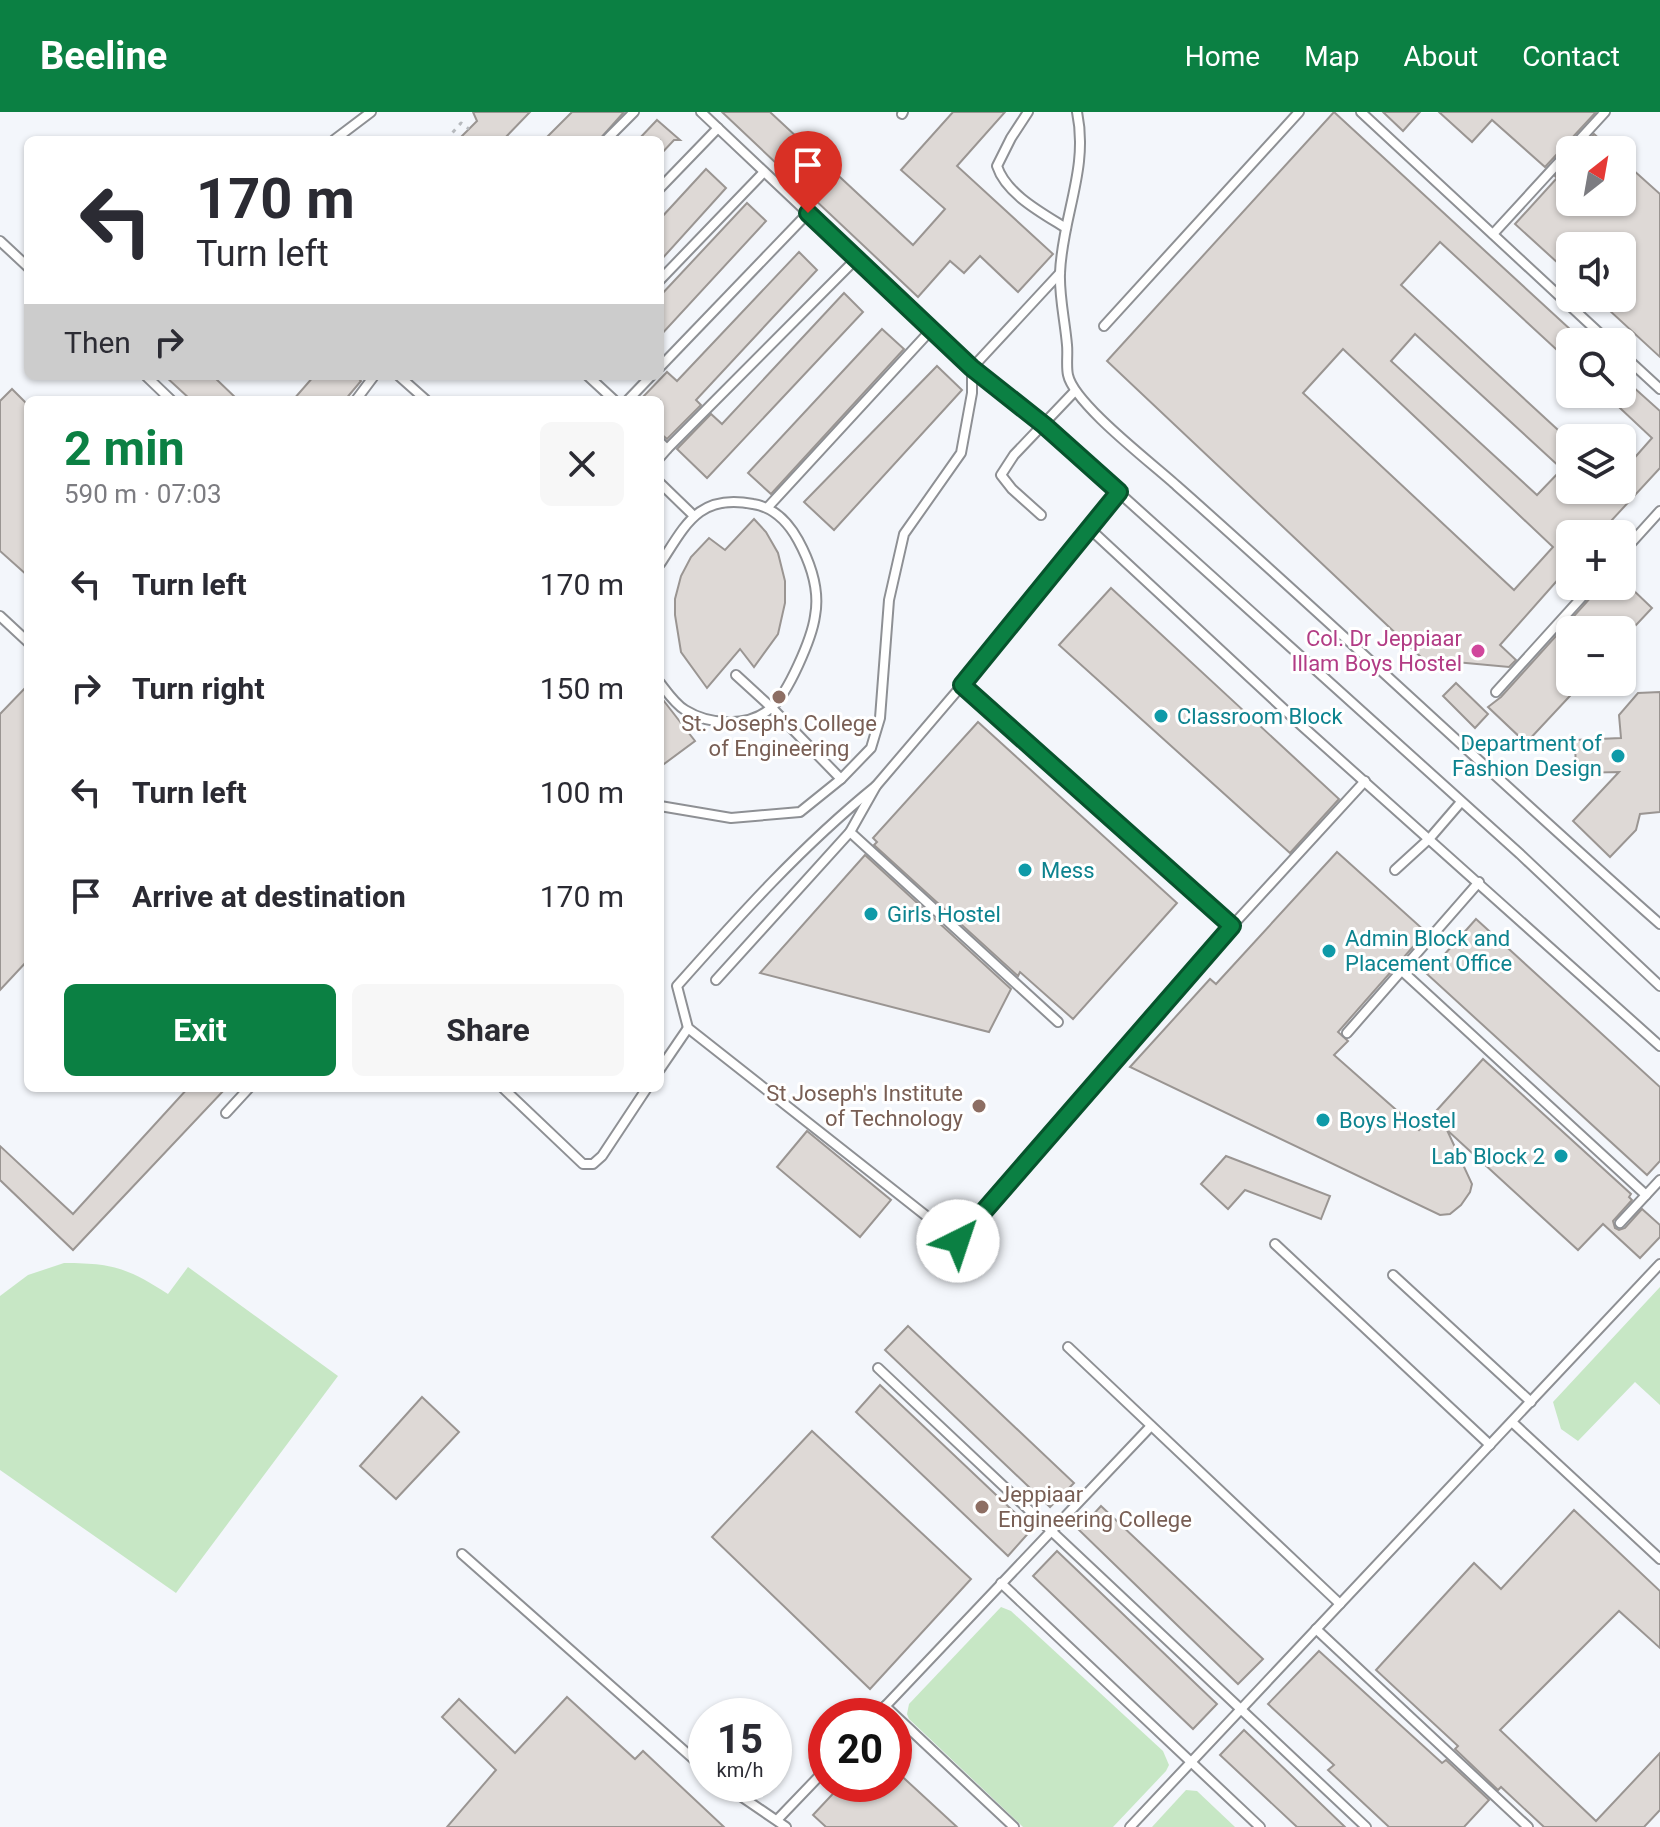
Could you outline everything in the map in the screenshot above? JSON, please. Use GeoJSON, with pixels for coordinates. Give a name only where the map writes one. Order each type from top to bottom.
{"type":"FeatureCollection","features":[{"type":"Feature","properties":{"kind":"lane"},"geometry":{"type":"LineString","coordinates":[[339,136],[371,112]]}},
{"type":"Feature","properties":{"kind":"lane"},"geometry":{"type":"LineString","coordinates":[[610,136],[634,112]]}},
{"type":"Feature","properties":{"kind":"lane"},"geometry":{"type":"LineString","coordinates":[[701,112],[972,368],[1044,425],[1119,492],[1660,986]]}},
{"type":"Feature","properties":{"kind":"lane"},"geometry":{"type":"LineString","coordinates":[[1028,112],[997,166],[1002,180],[1066,228]]}},
{"type":"Feature","properties":{"kind":"lane"},"geometry":{"type":"LineString","coordinates":[[1077,112],[1081,130],[1077,184],[1066,228],[1060,273],[1068,375],[1075,391],[1506,788],[1660,924]]}},
{"type":"Feature","properties":{"kind":"lane"},"geometry":{"type":"LineString","coordinates":[[1104,326],[1299,112]]}},
{"type":"Feature","properties":{"kind":"lane"},"geometry":{"type":"LineString","coordinates":[[1361,112],[1594,328]]}},
{"type":"Feature","properties":{"kind":"lane"},"geometry":{"type":"LineString","coordinates":[[1493,234],[1605,112]]}},
{"type":"Feature","properties":{"kind":"lane"},"geometry":{"type":"LineString","coordinates":[[664,184],[718,128]]}},
{"type":"Feature","properties":{"kind":"lane"},"geometry":{"type":"LineString","coordinates":[[664,276],[764,172]]}},
{"type":"Feature","properties":{"kind":"lane"},"geometry":{"type":"LineString","coordinates":[[664,363],[808,213]]}},
{"type":"Feature","properties":{"kind":"lane"},"geometry":{"type":"LineString","coordinates":[[0,241],[24,263]]}},
{"type":"Feature","properties":{"kind":"lane"},"geometry":{"type":"LineString","coordinates":[[664,446],[856,259]]}},
{"type":"Feature","properties":{"kind":"lane"},"geometry":{"type":"LineString","coordinates":[[664,807],[731,818],[800,812],[841,779],[871,748],[880,718],[889,600],[904,534],[961,453],[972,393],[972,368],[1060,273]]}},
{"type":"Feature","properties":{"kind":"lane"},"geometry":{"type":"LineString","coordinates":[[768,507],[931,330]]}},
{"type":"Feature","properties":{"kind":"lane"},"geometry":{"type":"LineString","coordinates":[[1636,367],[1660,389]]}},
{"type":"Feature","properties":{"kind":"lane"},"geometry":{"type":"LineString","coordinates":[[150,380],[167,396]]}},
{"type":"Feature","properties":{"kind":"lane"},"geometry":{"type":"LineString","coordinates":[[403,380],[419,396]]}},
{"type":"Feature","properties":{"kind":"lane"},"geometry":{"type":"LineString","coordinates":[[592,380],[610,396]]}},
{"type":"Feature","properties":{"kind":"lane"},"geometry":{"type":"LineString","coordinates":[[632,396],[647,380]]}},
{"type":"Feature","properties":{"kind":"lane"},"geometry":{"type":"LineString","coordinates":[[1041,515],[1001,475],[1014,455],[1075,391]]}},
{"type":"Feature","properties":{"kind":"lane"},"geometry":{"type":"LineString","coordinates":[[664,487],[693,515]]}},
{"type":"Feature","properties":{"kind":"lane"},"geometry":{"type":"LineString","coordinates":[[1119,492],[876,786],[832,822],[765,888],[677,986],[688,1028],[958,1241],[1232,926],[1365,781]]}},
{"type":"Feature","properties":{"kind":"lane"},"geometry":{"type":"LineString","coordinates":[[664,558],[693,515],[725,502],[744,502],[768,507],[792,529],[807,558],[815,589],[815,616],[798,666],[772,708],[729,723],[701,718],[682,708],[664,688]]}},
{"type":"Feature","properties":{"kind":"lane"},"geometry":{"type":"LineString","coordinates":[[1636,538],[1660,511]]}},
{"type":"Feature","properties":{"kind":"lane"},"geometry":{"type":"LineString","coordinates":[[1090,529],[1660,1046]]}},
{"type":"Feature","properties":{"kind":"lane"},"geometry":{"type":"LineString","coordinates":[[1496,692],[1579,600]]}},
{"type":"Feature","properties":{"kind":"lane"},"geometry":{"type":"LineString","coordinates":[[0,616],[24,638]]}},
{"type":"Feature","properties":{"kind":"lane"},"geometry":{"type":"LineString","coordinates":[[736,675],[841,779]]}},
{"type":"Feature","properties":{"kind":"lane"},"geometry":{"type":"LineString","coordinates":[[962,685],[1232,926]]}},
{"type":"Feature","properties":{"kind":"lane"},"geometry":{"type":"LineString","coordinates":[[716,980],[850,832],[876,786]]}},
{"type":"Feature","properties":{"kind":"lane"},"geometry":{"type":"LineString","coordinates":[[1395,870],[1430,838],[1461,802]]}},
{"type":"Feature","properties":{"kind":"lane"},"geometry":{"type":"LineString","coordinates":[[850,832],[1058,1022]]}},
{"type":"Feature","properties":{"kind":"lane"},"geometry":{"type":"LineString","coordinates":[[1347,1033],[1479,882]]}},
{"type":"Feature","properties":{"kind":"lane"},"geometry":{"type":"LineString","coordinates":[[1401,970],[1646,1195]]}},
{"type":"Feature","properties":{"kind":"lane"},"geometry":{"type":"LineString","coordinates":[[664,1063],[688,1028]]}},
{"type":"Feature","properties":{"kind":"lane"},"geometry":{"type":"LineString","coordinates":[[226,1113],[245,1092]]}},
{"type":"Feature","properties":{"kind":"lane"},"geometry":{"type":"LineString","coordinates":[[507,1092],[583,1164],[593,1164],[602,1156],[644,1092]]}},
{"type":"Feature","properties":{"kind":"lane"},"geometry":{"type":"LineString","coordinates":[[1620,1223],[1660,1180]]}},
{"type":"Feature","properties":{"kind":"lane"},"geometry":{"type":"LineString","coordinates":[[1275,1244],[1490,1445]]}},
{"type":"Feature","properties":{"kind":"lane"},"geometry":{"type":"LineString","coordinates":[[1130,1827],[1660,1264]]}},
{"type":"Feature","properties":{"kind":"lane"},"geometry":{"type":"LineString","coordinates":[[1393,1275],[1531,1402]]}},
{"type":"Feature","properties":{"kind":"lane"},"geometry":{"type":"LineString","coordinates":[[1068,1347],[1340,1604]]}},
{"type":"Feature","properties":{"kind":"lane"},"geometry":{"type":"LineString","coordinates":[[878,1368],[1366,1827]]}},
{"type":"Feature","properties":{"kind":"lane"},"geometry":{"type":"LineString","coordinates":[[1512,1422],[1660,1559]]}},
{"type":"Feature","properties":{"kind":"lane"},"geometry":{"type":"LineString","coordinates":[[893,1698],[1151,1426]]}},
{"type":"Feature","properties":{"kind":"lane"},"geometry":{"type":"LineString","coordinates":[[462,1554],[688,1754]]}},
{"type":"Feature","properties":{"kind":"lane"},"geometry":{"type":"LineString","coordinates":[[1001,1583],[1260,1827]]}},
{"type":"Feature","properties":{"kind":"lane"},"geometry":{"type":"LineString","coordinates":[[1316,1629],[1528,1827]]}},
{"type":"Feature","properties":{"kind":"lane"},"geometry":{"type":"LineString","coordinates":[[912,1731],[1014,1827]]}},
{"type":"Feature","properties":{"kind":"lane"},"geometry":{"type":"LineString","coordinates":[[778,1819],[808,1788]]}},
{"type":"Feature","properties":{"kind":"lane"},"geometry":{"type":"LineString","coordinates":[[748,1802],[786,1827]]}},
{"type":"Feature","properties":{"kind":"path"},"geometry":{"type":"LineString","coordinates":[[450,136],[461,123],[469,129]]}},
{"type":"Feature","properties":{"kind":"green space"},"geometry":{"type":"Polygon","coordinates":[[[64,1263],[119,1269],[142,1278],[168,1294],[188,1267],[338,1376],[176,1593],[0,1470],[0,1296],[28,1275],[64,1263]]]}},
{"type":"Feature","properties":{"kind":"green space"},"geometry":{"type":"Polygon","coordinates":[[[1660,1287],[1660,1405],[1635,1382],[1578,1441],[1561,1429],[1553,1402],[1660,1287]]]}},
{"type":"Feature","properties":{"kind":"green space"},"geometry":{"type":"Polygon","coordinates":[[[1001,1607],[1011,1611],[1163,1751],[1169,1765],[1113,1827],[1023,1827],[912,1722],[912,1701],[1001,1607]]]}},
{"type":"Feature","properties":{"kind":"green space"},"geometry":{"type":"Polygon","coordinates":[[[1186,1790],[1197,1791],[1235,1827],[1152,1827],[1186,1790]]]}},
{"type":"Feature","properties":{"kind":"building"},"geometry":{"type":"Polygon","coordinates":[[[473,112],[530,112],[507,136],[462,136],[477,121],[473,112]]]}},
{"type":"Feature","properties":{"kind":"building"},"geometry":{"type":"Polygon","coordinates":[[[572,112],[624,112],[603,136],[548,136],[572,112]]]}},
{"type":"Feature","properties":{"kind":"building"},"geometry":{"type":"Polygon","coordinates":[[[722,112],[770,112],[913,245],[945,209],[901,170],[953,112],[1005,112],[957,166],[1053,254],[1018,292],[980,256],[964,273],[950,261],[918,297],[722,112]]]}},
{"type":"Feature","properties":{"kind":"building"},"geometry":{"type":"Polygon","coordinates":[[[1334,112],[1569,328],[1556,328],[1556,349],[1440,242],[1401,285],[1556,428],[1556,463],[1415,334],[1391,361],[1537,495],[1556,475],[1556,504],[1627,504],[1612,520],[1556,520],[1556,582],[1500,645],[1516,660],[1509,667],[1423,659],[1107,361],[1334,112]],[[1343,349],[1303,393],[1514,590],[1553,547],[1343,349]]]}},
{"type":"Feature","properties":{"kind":"building"},"geometry":{"type":"Polygon","coordinates":[[[1383,112],[1420,112],[1403,131],[1383,112]]]}},
{"type":"Feature","properties":{"kind":"building"},"geometry":{"type":"Polygon","coordinates":[[[1439,112],[1596,112],[1574,136],[1556,136],[1556,155],[1545,167],[1492,120],[1472,142],[1439,112]]]}},
{"type":"Feature","properties":{"kind":"building"},"geometry":{"type":"Polygon","coordinates":[[[657,120],[680,140],[674,140],[664,151],[664,136],[642,136],[657,120]]]}},
{"type":"Feature","properties":{"kind":"building"},"geometry":{"type":"Polygon","coordinates":[[[706,169],[726,188],[664,257],[664,215],[706,169]]]}},
{"type":"Feature","properties":{"kind":"building"},"geometry":{"type":"Polygon","coordinates":[[[1636,173],[1660,194],[1660,357],[1636,335],[1636,328],[1629,328],[1611,312],[1636,312],[1636,232],[1556,232],[1556,261],[1515,224],[1556,179],[1556,216],[1636,216],[1636,173]]]}},
{"type":"Feature","properties":{"kind":"building"},"geometry":{"type":"Polygon","coordinates":[[[747,203],[766,221],[664,332],[664,292],[747,203]]]}},
{"type":"Feature","properties":{"kind":"building"},"geometry":{"type":"Polygon","coordinates":[[[799,252],[817,270],[696,400],[701,405],[667,439],[664,436],[664,396],[644,396],[659,380],[664,380],[667,372],[677,381],[799,252]]]}},
{"type":"Feature","properties":{"kind":"building"},"geometry":{"type":"Polygon","coordinates":[[[844,293],[863,312],[707,478],[677,449],[711,414],[722,424],[844,293]]]}},
{"type":"Feature","properties":{"kind":"building"},"geometry":{"type":"Polygon","coordinates":[[[882,329],[904,349],[771,494],[748,473],[882,329]]]}},
{"type":"Feature","properties":{"kind":"building"},"geometry":{"type":"Polygon","coordinates":[[[937,366],[962,390],[834,530],[804,502],[937,366]]]}},
{"type":"Feature","properties":{"kind":"building"},"geometry":{"type":"Polygon","coordinates":[[[169,380],[217,380],[234,396],[187,396],[169,380]]]}},
{"type":"Feature","properties":{"kind":"building"},"geometry":{"type":"Polygon","coordinates":[[[310,380],[361,381],[348,396],[296,396],[310,380]]]}},
{"type":"Feature","properties":{"kind":"building"},"geometry":{"type":"Polygon","coordinates":[[[12,389],[24,401],[24,572],[0,551],[0,401],[12,389]]]}},
{"type":"Feature","properties":{"kind":"building"},"geometry":{"type":"Polygon","coordinates":[[[1636,390],[1660,411],[1660,468],[1636,494],[1636,456],[1652,438],[1620,408],[1636,408],[1636,390]]]}},
{"type":"Feature","properties":{"kind":"building"},"geometry":{"type":"Polygon","coordinates":[[[754,519],[778,553],[785,581],[785,603],[778,634],[754,667],[740,649],[707,688],[681,652],[675,599],[681,576],[691,557],[709,538],[725,550],[754,519]]]}},
{"type":"Feature","properties":{"kind":"building","name":"Classroom Block"},"geometry":{"type":"Polygon","coordinates":[[[1111,588],[1339,799],[1290,853],[1059,645],[1111,588]]]}},
{"type":"Feature","properties":{"kind":"building"},"geometry":{"type":"Polygon","coordinates":[[[1636,593],[1652,608],[1636,625],[1636,616],[1574,616],[1588,600],[1636,600],[1636,593]]]}},
{"type":"Feature","properties":{"kind":"building"},"geometry":{"type":"Polygon","coordinates":[[[1556,636],[1556,696],[1570,696],[1526,743],[1488,707],[1501,697],[1556,636]]]}},
{"type":"Feature","properties":{"kind":"building"},"geometry":{"type":"Polygon","coordinates":[[[1456,683],[1488,714],[1475,728],[1443,696],[1456,683]]]}},
{"type":"Feature","properties":{"kind":"building"},"geometry":{"type":"Polygon","coordinates":[[[24,689],[24,964],[0,990],[0,714],[24,689]]]}},
{"type":"Feature","properties":{"kind":"building","name":"Department of Fashion Design"},"geometry":{"type":"Polygon","coordinates":[[[1660,692],[1660,812],[1640,814],[1636,830],[1610,857],[1573,821],[1619,772],[1576,773],[1575,740],[1621,738],[1619,715],[1638,693],[1660,692]]]}},
{"type":"Feature","properties":{"kind":"building"},"geometry":{"type":"Polygon","coordinates":[[[664,701],[695,741],[664,764],[664,701]]]}},
{"type":"Feature","properties":{"kind":"building","name":"Mess"},"geometry":{"type":"Polygon","coordinates":[[[978,722],[1177,903],[1073,1019],[1020,972],[1018,976],[874,845],[877,842],[873,838],[978,722]]]}},
{"type":"Feature","properties":{"kind":"building"},"geometry":{"type":"Polygon","coordinates":[[[1337,852],[1426,932],[1338,1032],[1348,1041],[1334,1055],[1419,1130],[1483,1059],[1631,1194],[1629,1197],[1632,1200],[1613,1221],[1615,1228],[1625,1228],[1642,1209],[1660,1225],[1660,1237],[1640,1258],[1603,1224],[1578,1250],[1447,1130],[1472,1184],[1461,1205],[1450,1214],[1440,1215],[1130,1067],[1210,979],[1216,984],[1337,852]]]}},
{"type":"Feature","properties":{"kind":"building","name":"Girls Hostel"},"geometry":{"type":"Polygon","coordinates":[[[865,855],[1011,989],[989,1032],[760,973],[865,855]]]}},
{"type":"Feature","properties":{"kind":"building"},"geometry":{"type":"Polygon","coordinates":[[[1476,919],[1660,1087],[1660,1161],[1647,1175],[1427,974],[1476,919]]]}},
{"type":"Feature","properties":{"kind":"building"},"geometry":{"type":"Polygon","coordinates":[[[184,1092],[222,1092],[73,1250],[0,1180],[0,1146],[73,1214],[184,1092]]]}},
{"type":"Feature","properties":{"kind":"building"},"geometry":{"type":"Polygon","coordinates":[[[807,1131],[891,1200],[860,1237],[777,1167],[807,1131]]]}},
{"type":"Feature","properties":{"kind":"building"},"geometry":{"type":"Polygon","coordinates":[[[1226,1156],[1330,1196],[1321,1219],[1245,1190],[1228,1209],[1201,1184],[1226,1156]]]}},
{"type":"Feature","properties":{"kind":"building"},"geometry":{"type":"Polygon","coordinates":[[[908,1326],[1074,1483],[1050,1507],[885,1350],[908,1326]]]}},
{"type":"Feature","properties":{"kind":"building"},"geometry":{"type":"Polygon","coordinates":[[[880,1385],[1032,1529],[1008,1556],[856,1412],[880,1385]]]}},
{"type":"Feature","properties":{"kind":"building"},"geometry":{"type":"Polygon","coordinates":[[[422,1397],[459,1432],[396,1499],[360,1466],[422,1397]]]}},
{"type":"Feature","properties":{"kind":"building"},"geometry":{"type":"Polygon","coordinates":[[[812,1431],[971,1579],[870,1689],[712,1537],[812,1431]]]}},
{"type":"Feature","properties":{"kind":"building"},"geometry":{"type":"Polygon","coordinates":[[[1101,1506],[1263,1659],[1238,1684],[1079,1530],[1101,1506]]]}},
{"type":"Feature","properties":{"kind":"building"},"geometry":{"type":"Polygon","coordinates":[[[1574,1510],[1660,1591],[1660,1648],[1619,1611],[1500,1730],[1596,1821],[1660,1753],[1660,1810],[1644,1827],[1544,1827],[1501,1787],[1498,1790],[1455,1749],[1458,1746],[1376,1670],[1474,1563],[1501,1589],[1574,1510]]]}},
{"type":"Feature","properties":{"kind":"building"},"geometry":{"type":"Polygon","coordinates":[[[1057,1551],[1217,1704],[1193,1729],[1033,1576],[1057,1551]]]}},
{"type":"Feature","properties":{"kind":"building"},"geometry":{"type":"Polygon","coordinates":[[[1319,1651],[1442,1763],[1446,1760],[1489,1800],[1464,1827],[1389,1827],[1328,1770],[1334,1765],[1268,1704],[1319,1651]]]}},
{"type":"Feature","properties":{"kind":"building"},"geometry":{"type":"Polygon","coordinates":[[[567,1697],[635,1759],[643,1751],[688,1793],[688,1802],[697,1802],[724,1827],[447,1827],[496,1770],[442,1717],[459,1699],[515,1753],[567,1697]]]}},
{"type":"Feature","properties":{"kind":"building"},"geometry":{"type":"Polygon","coordinates":[[[1244,1730],[1345,1827],[1297,1827],[1220,1755],[1244,1730]]]}},
{"type":"Feature","properties":{"kind":"building"},"geometry":{"type":"Polygon","coordinates":[[[912,1786],[957,1827],[826,1827],[813,1815],[825,1802],[912,1802],[912,1786]]]}},
{"type":"Feature","properties":{"kind":"place","name":"Col. Dr Jeppiaar Illam Boys Hostel"},"geometry":{"type":"Point","coordinates":[1478,651]}},
{"type":"Feature","properties":{"kind":"place","name":"St. Joseph's College of Engineering"},"geometry":{"type":"Point","coordinates":[779,697]}},
{"type":"Feature","properties":{"kind":"place","name":"Classroom Block"},"geometry":{"type":"Point","coordinates":[1161,716]}},
{"type":"Feature","properties":{"kind":"place","name":"Department of Fashion Design"},"geometry":{"type":"Point","coordinates":[1618,756]}},
{"type":"Feature","properties":{"kind":"place","name":"Mess"},"geometry":{"type":"Point","coordinates":[1025,870]}},
{"type":"Feature","properties":{"kind":"place","name":"Girls Hostel"},"geometry":{"type":"Point","coordinates":[871,914]}},
{"type":"Feature","properties":{"kind":"place","name":"Admin Block and Placement Office"},"geometry":{"type":"Point","coordinates":[1329,951]}},
{"type":"Feature","properties":{"kind":"place","name":"St Joseph's Institute of Technology"},"geometry":{"type":"Point","coordinates":[979,1106]}},
{"type":"Feature","properties":{"kind":"place","name":"Boys Hostel"},"geometry":{"type":"Point","coordinates":[1323,1120]}},
{"type":"Feature","properties":{"kind":"place","name":"Lab Block 2"},"geometry":{"type":"Point","coordinates":[1561,1156]}},
{"type":"Feature","properties":{"kind":"place","name":"Jeppiaar Engineering College"},"geometry":{"type":"Point","coordinates":[982,1507]}},
{"type":"Feature","properties":{"kind":"route"},"geometry":{"type":"LineString","coordinates":[[808,213],[972,368],[1044,425],[1119,492],[1033,602],[962,685],[1232,926],[958,1241]]}}]}
